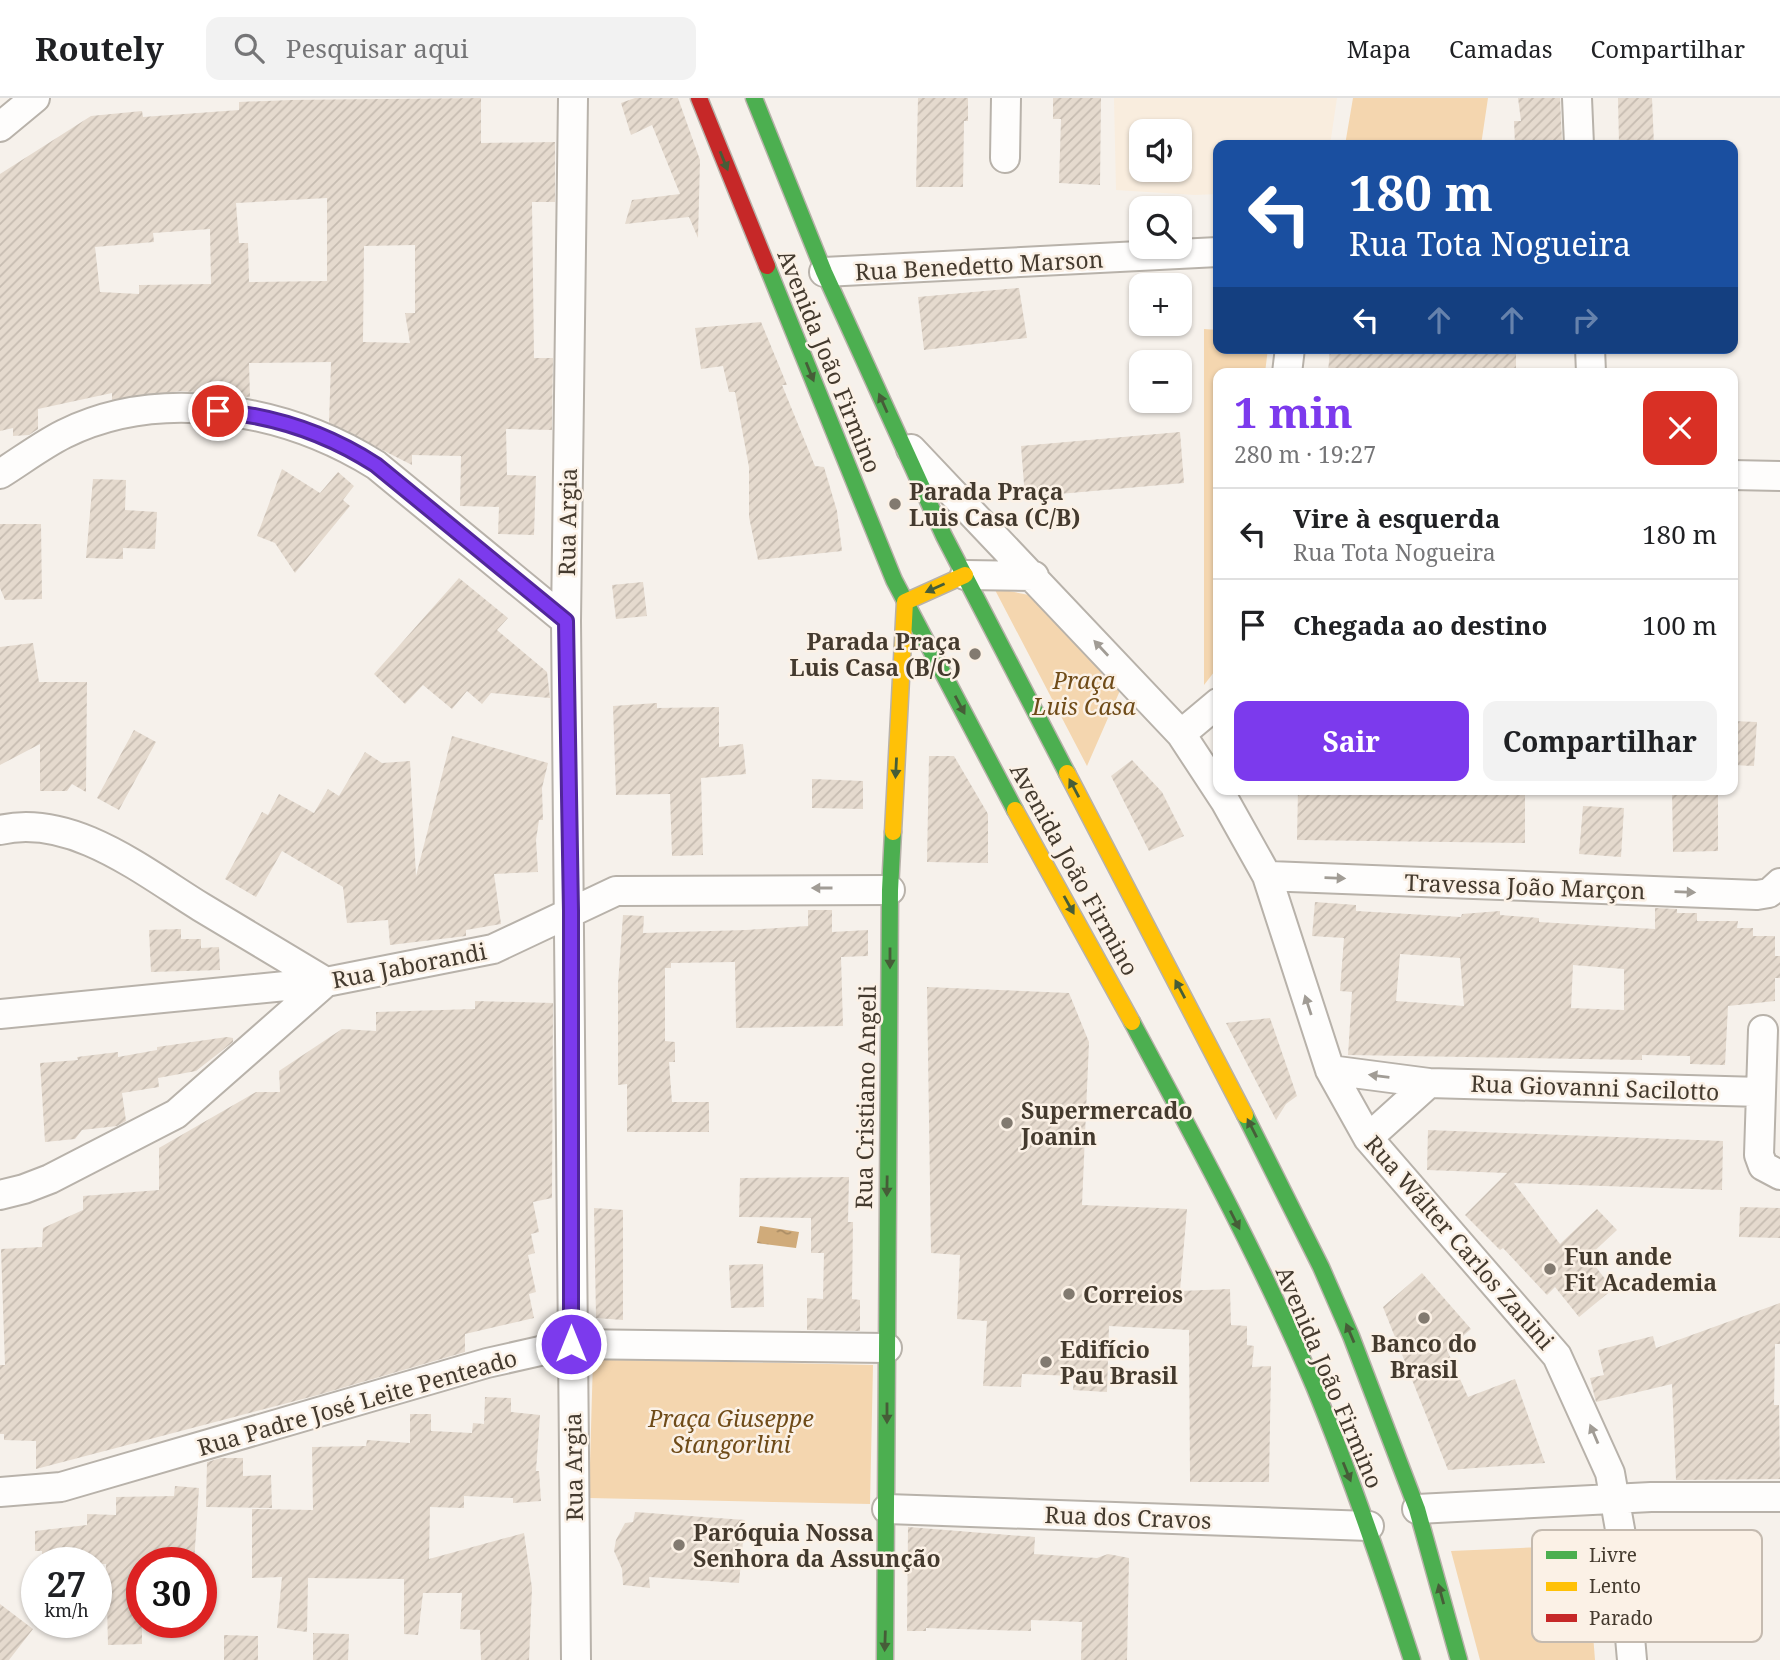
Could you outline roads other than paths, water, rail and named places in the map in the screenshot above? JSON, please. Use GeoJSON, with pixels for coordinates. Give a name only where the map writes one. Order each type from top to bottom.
{"type":"FeatureCollection","features":[{"type":"Feature","properties":{"kind":"main road","name":"Avenida João Firmino"},"geometry":{"type":"LineString","coordinates":[[699,98],[905,602],[1160,1071],[1245,1239],[1322,1409],[1368,1525],[1412,1660]]}},
{"type":"Feature","properties":{"kind":"main road","name":"Avenida João Firmino"},"geometry":{"type":"LineString","coordinates":[[754,98],[824,272],[897,435],[965,575],[1321,1268],[1352,1336],[1418,1509],[1459,1660]]}},
{"type":"Feature","properties":{"kind":"main road"},"geometry":{"type":"LineString","coordinates":[[905,602],[965,575]]}},
{"type":"Feature","properties":{"kind":"main road","name":"Rua Cristiano Angeli"},"geometry":{"type":"LineString","coordinates":[[884,1660],[890,890],[905,602]]}},
{"type":"Feature","properties":{"kind":"street"},"geometry":{"type":"LineString","coordinates":[[0,127],[35,98]]}},
{"type":"Feature","properties":{"kind":"street","name":"Rua Argia"},"geometry":{"type":"LineString","coordinates":[[573,98],[566,621],[571,911],[571,1344],[576,1660]]}},
{"type":"Feature","properties":{"kind":"street"},"geometry":{"type":"LineString","coordinates":[[1005,158],[1006,98]]}},
{"type":"Feature","properties":{"kind":"street"},"geometry":{"type":"LineString","coordinates":[[1577,98],[1579,140]]}},
{"type":"Feature","properties":{"kind":"street","name":"Rua Benedetto Marson"},"geometry":{"type":"LineString","coordinates":[[824,272],[1213,253]]}},
{"type":"Feature","properties":{"kind":"street"},"geometry":{"type":"LineString","coordinates":[[0,474],[64,434],[144,411],[198,409],[275,420],[345,445],[376,465],[566,621]]}},
{"type":"Feature","properties":{"kind":"street","name":"Rua Wálter Carlos Zanini"},"geometry":{"type":"LineString","coordinates":[[897,435],[1034,576],[1181,734],[1213,777]]}},
{"type":"Feature","properties":{"kind":"street"},"geometry":{"type":"LineString","coordinates":[[1738,475],[1780,476]]}},
{"type":"Feature","properties":{"kind":"street"},"geometry":{"type":"LineString","coordinates":[[965,575],[1034,576]]}},
{"type":"Feature","properties":{"kind":"street"},"geometry":{"type":"LineString","coordinates":[[1181,734],[1213,707]]}},
{"type":"Feature","properties":{"kind":"street","name":"Rua Wálter Carlos Zanini"},"geometry":{"type":"LineString","coordinates":[[1226,795],[1267,876],[1330,1070],[1368,1138],[1557,1356],[1610,1472],[1618,1530]]}},
{"type":"Feature","properties":{"kind":"street"},"geometry":{"type":"LineString","coordinates":[[0,830],[12,828],[55,831],[106,849],[326,982],[176,1114],[50,1179],[0,1195]]}},
{"type":"Feature","properties":{"kind":"street","name":"Travessa João Marçon"},"geometry":{"type":"LineString","coordinates":[[1267,876],[1757,894],[1769,892],[1780,884]]}},
{"type":"Feature","properties":{"kind":"street","name":"Rua Jaborandi"},"geometry":{"type":"LineString","coordinates":[[0,1014],[326,982],[493,949],[616,891],[890,890]]}},
{"type":"Feature","properties":{"kind":"street"},"geometry":{"type":"LineString","coordinates":[[1763,1030],[1759,1155],[1763,1166],[1780,1175]]}},
{"type":"Feature","properties":{"kind":"street","name":"Rua Giovanni Sacilotto"},"geometry":{"type":"LineString","coordinates":[[1330,1070],[1429,1083],[1761,1092]]}},
{"type":"Feature","properties":{"kind":"street"},"geometry":{"type":"LineString","coordinates":[[1368,1138],[1429,1083]]}},
{"type":"Feature","properties":{"kind":"street","name":"Rua Padre José Leite Penteado"},"geometry":{"type":"LineString","coordinates":[[0,1492],[61,1487],[486,1363],[571,1344],[887,1348]]}},
{"type":"Feature","properties":{"kind":"street"},"geometry":{"type":"LineString","coordinates":[[1418,1509],[1615,1499],[1780,1497]]}},
{"type":"Feature","properties":{"kind":"street","name":"Rua dos Cravos"},"geometry":{"type":"LineString","coordinates":[[887,1509],[1368,1525]]}},
{"type":"Feature","properties":{"kind":"street","name":"Rua Wálter Carlos Zanini"},"geometry":{"type":"LineString","coordinates":[[1630,1642],[1632,1660]]}},
{"type":"Feature","properties":{"kind":"water"},"geometry":{"type":"Polygon","coordinates":[[[760,1226],[799,1232],[796,1248],[757,1243],[760,1226]]]}},
{"type":"Feature","properties":{"kind":"place","name":"Parada Praça Luis Casa (C/B)"},"geometry":{"type":"Point","coordinates":[895,504]}},
{"type":"Feature","properties":{"kind":"place","name":"Parada Praça Luis Casa (B/C)"},"geometry":{"type":"Point","coordinates":[975,654]}},
{"type":"Feature","properties":{"kind":"place","name":"Supermercado Joanin"},"geometry":{"type":"Point","coordinates":[1007,1123]}},
{"type":"Feature","properties":{"kind":"place","name":"Fun ande Fit Academia"},"geometry":{"type":"Point","coordinates":[1550,1269]}},
{"type":"Feature","properties":{"kind":"place","name":"Correios"},"geometry":{"type":"Point","coordinates":[1069,1294]}},
{"type":"Feature","properties":{"kind":"place","name":"Banco do Brasil"},"geometry":{"type":"Point","coordinates":[1424,1318]}},
{"type":"Feature","properties":{"kind":"place","name":"Edifício Pau Brasil"},"geometry":{"type":"Point","coordinates":[1046,1362]}},
{"type":"Feature","properties":{"kind":"place","name":"Paróquia Nossa Senhora da Assunção"},"geometry":{"type":"Point","coordinates":[679,1545]}},
{"type":"Feature","properties":{"kind":"park label","name":"Praça Luis Casa"},"geometry":{"type":"Point","coordinates":[1084,693]}},
{"type":"Feature","properties":{"kind":"park label","name":"Praça Giuseppe Stangorlini"},"geometry":{"type":"Point","coordinates":[731,1431]}}]}
